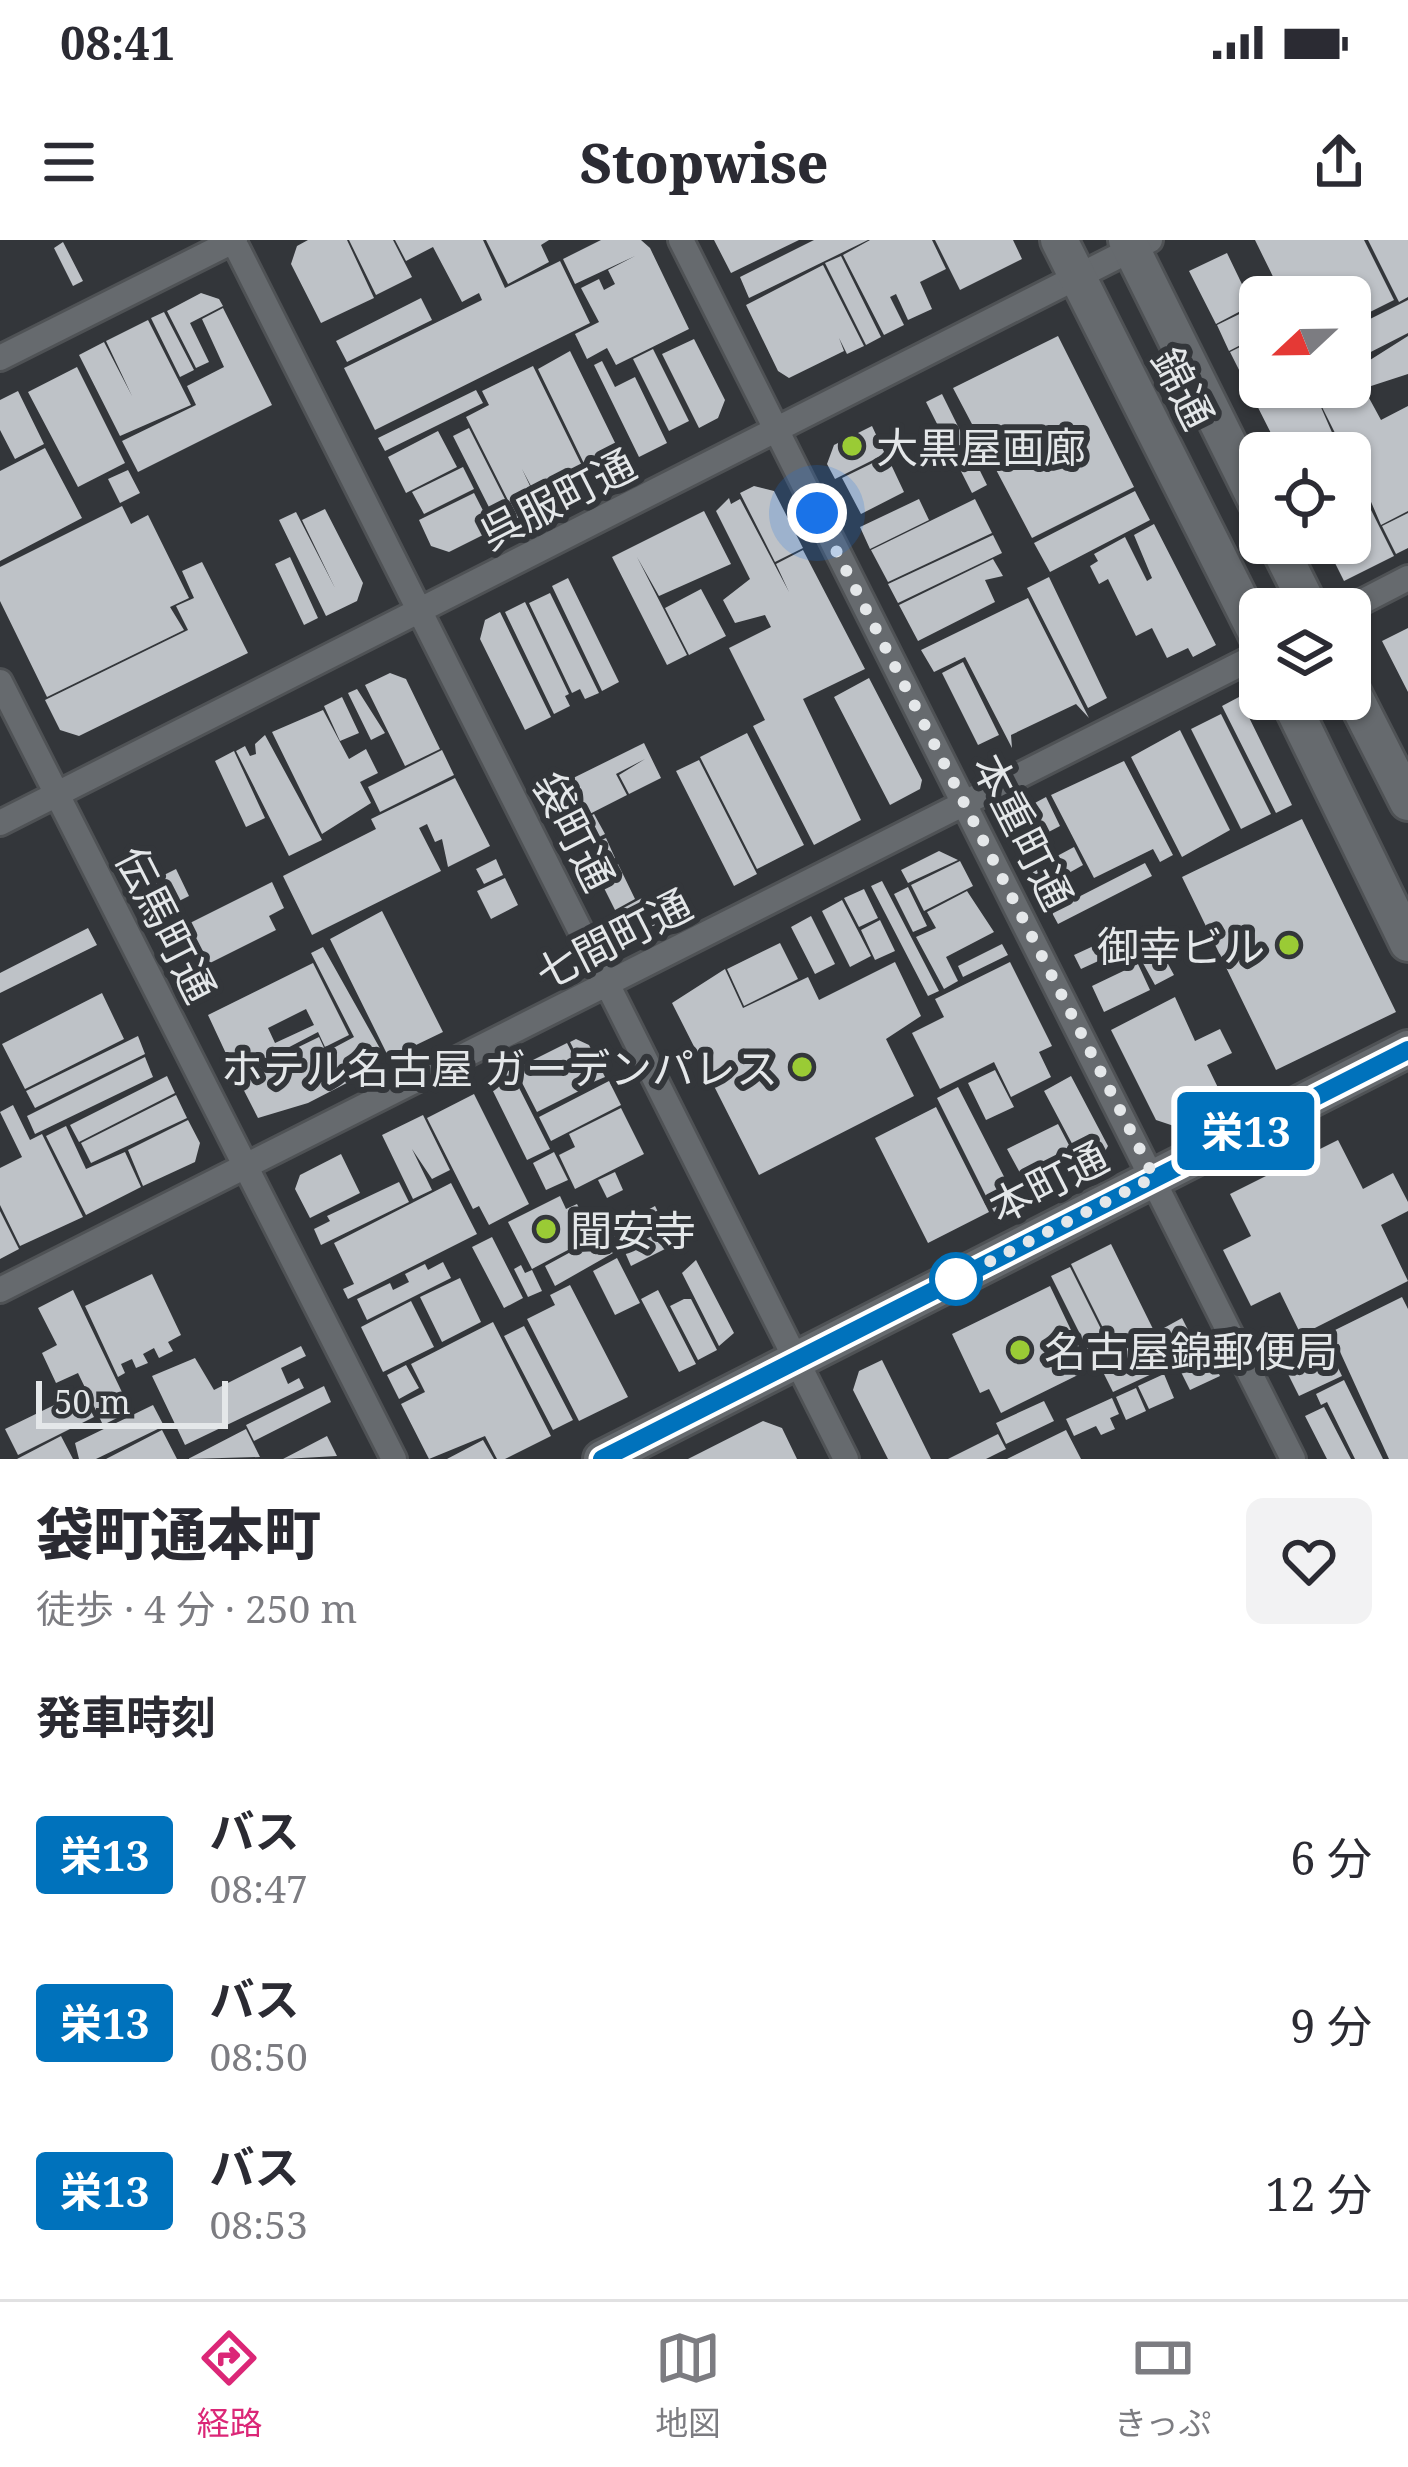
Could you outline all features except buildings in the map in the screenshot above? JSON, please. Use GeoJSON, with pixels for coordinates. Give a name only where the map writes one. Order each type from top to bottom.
{"type":"FeatureCollection","features":[{"type":"Feature","properties":{"kind":"street"},"geometry":{"type":"LineString","coordinates":[[0,358],[234,240]]}},
{"type":"Feature","properties":{"kind":"street","name":"袋町通"},"geometry":{"type":"LineString","coordinates":[[234,240],[846,1459]]}},
{"type":"Feature","properties":{"kind":"street","name":"本重町通"},"geometry":{"type":"LineString","coordinates":[[681,240],[1293,1459]]}},
{"type":"Feature","properties":{"kind":"street","name":"錦通"},"geometry":{"type":"LineString","coordinates":[[1059,240],[1239,598]]}},
{"type":"Feature","properties":{"kind":"street","name":"呉服町通"},"geometry":{"type":"LineString","coordinates":[[0,823],[421,613],[1136,243]]}},
{"type":"Feature","properties":{"kind":"street","name":"錦通"},"geometry":{"type":"LineString","coordinates":[[1136,243],[1239,463]]}},
{"type":"Feature","properties":{"kind":"street"},"geometry":{"type":"LineString","coordinates":[[1371,597],[1408,578]]}},
{"type":"Feature","properties":{"kind":"street","name":"七間町通"},"geometry":{"type":"LineString","coordinates":[[0,1290],[1239,665]]}},
{"type":"Feature","properties":{"kind":"street","name":"伝馬町通"},"geometry":{"type":"LineString","coordinates":[[0,682],[394,1459]]}},
{"type":"Feature","properties":{"kind":"street"},"geometry":{"type":"LineString","coordinates":[[1299,720],[1408,943]]}},
{"type":"Feature","properties":{"kind":"street"},"geometry":{"type":"LineString","coordinates":[[1366,720],[1408,802]]}},
{"type":"Feature","properties":{"kind":"street","name":"本町通"},"geometry":{"type":"LineString","coordinates":[[602,1459],[1408,1049]]}},
{"type":"Feature","properties":{"kind":"bus line","name":"栄13"},"geometry":{"type":"LineString","coordinates":[[602,1459],[1408,1050]]}},
{"type":"Feature","properties":{"kind":"place","name":"大黒屋画廊"},"geometry":{"type":"Point","coordinates":[852,446]}},
{"type":"Feature","properties":{"kind":"place","name":"御幸ビル"},"geometry":{"type":"Point","coordinates":[1289,945]}},
{"type":"Feature","properties":{"kind":"place","name":"ホテル名古屋 ガーデンパレス"},"geometry":{"type":"Point","coordinates":[802,1067]}},
{"type":"Feature","properties":{"kind":"place","name":"聞安寺"},"geometry":{"type":"Point","coordinates":[546,1229]}},
{"type":"Feature","properties":{"kind":"place","name":"名古屋錦郵便局"},"geometry":{"type":"Point","coordinates":[1020,1350]}},
{"type":"Feature","properties":{"kind":"route"},"geometry":{"type":"LineString","coordinates":[[817,513],[1154,1177],[956,1279]]}}]}
